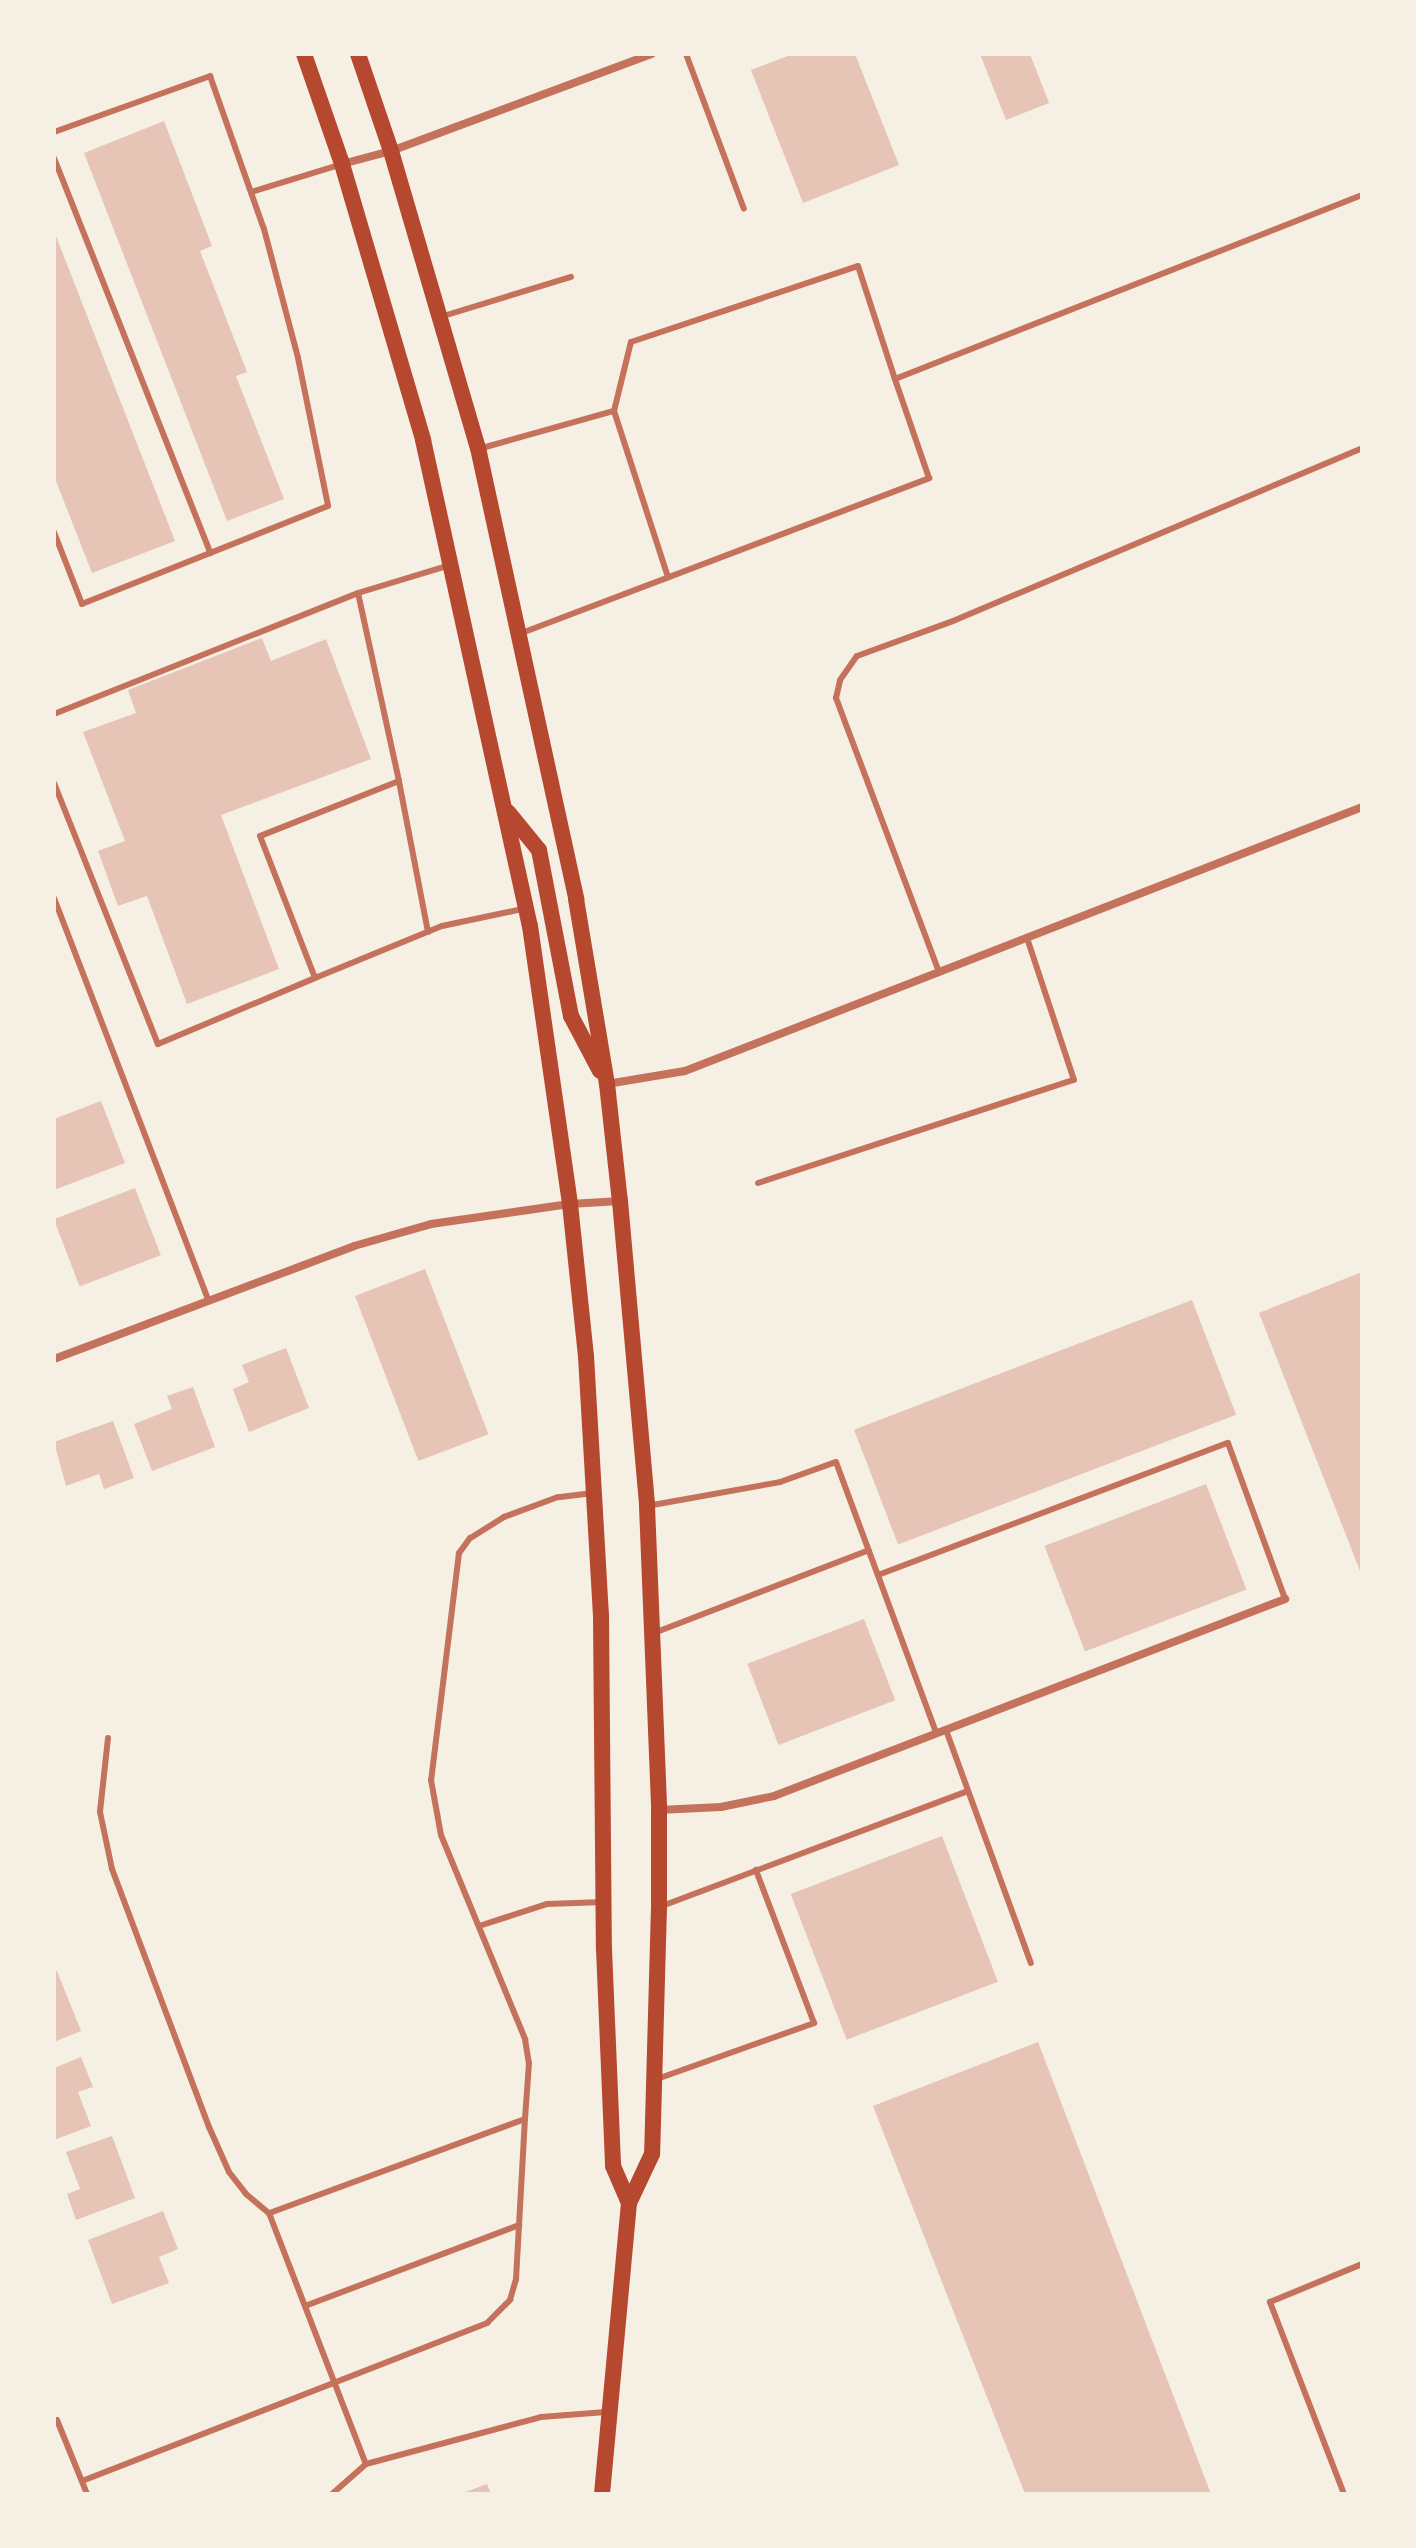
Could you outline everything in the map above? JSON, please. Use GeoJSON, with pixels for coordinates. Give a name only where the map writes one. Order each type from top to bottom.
{"type":"FeatureCollection","features":[{"type":"Feature","properties":{"kind":"main road"},"geometry":{"type":"LineString","coordinates":[[304,54],[342,164],[423,440],[526,908],[570,1204],[586,1356],[601,1616],[604,1902],[613,2166],[629,2203]]}},
{"type":"Feature","properties":{"kind":"main road"},"geometry":{"type":"LineString","coordinates":[[358,54],[391,151],[478,448],[576,899],[607,1084],[620,1201],[647,1506],[654,1633],[659,1907],[652,2154],[629,2203],[602,2494]]}},
{"type":"Feature","properties":{"kind":"main road"},"geometry":{"type":"LineString","coordinates":[[504,808],[539,850],[571,1016],[607,1084]]}},
{"type":"Feature","properties":{"kind":"street"},"geometry":{"type":"LineString","coordinates":[[342,164],[391,151],[652,54]]}},
{"type":"Feature","properties":{"kind":"street"},"geometry":{"type":"LineString","coordinates":[[607,1084],[685,1071],[1362,807]]}},
{"type":"Feature","properties":{"kind":"street"},"geometry":{"type":"LineString","coordinates":[[54,1359],[354,1246],[431,1224],[570,1204],[620,1201]]}},
{"type":"Feature","properties":{"kind":"street"},"geometry":{"type":"LineString","coordinates":[[659,1810],[721,1807],[774,1796],[1285,1599]]}},
{"type":"Feature","properties":{"kind":"lane"},"geometry":{"type":"LineString","coordinates":[[686,54],[744,209]]}},
{"type":"Feature","properties":{"kind":"lane"},"geometry":{"type":"LineString","coordinates":[[54,132],[210,76],[264,229],[298,358],[328,506],[82,604],[54,532]]}},
{"type":"Feature","properties":{"kind":"lane"},"geometry":{"type":"LineString","coordinates":[[54,158],[210,553]]}},
{"type":"Feature","properties":{"kind":"lane"},"geometry":{"type":"LineString","coordinates":[[251,192],[342,164]]}},
{"type":"Feature","properties":{"kind":"lane"},"geometry":{"type":"LineString","coordinates":[[895,379],[1362,195]]}},
{"type":"Feature","properties":{"kind":"lane"},"geometry":{"type":"LineString","coordinates":[[519,634],[929,478],[858,266],[631,342],[614,411],[668,577]]}},
{"type":"Feature","properties":{"kind":"lane"},"geometry":{"type":"LineString","coordinates":[[440,317],[571,277]]}},
{"type":"Feature","properties":{"kind":"lane"},"geometry":{"type":"LineString","coordinates":[[478,448],[614,411]]}},
{"type":"Feature","properties":{"kind":"lane"},"geometry":{"type":"LineString","coordinates":[[939,972],[836,698],[840,680],[857,656],[953,621],[1362,448]]}},
{"type":"Feature","properties":{"kind":"lane"},"geometry":{"type":"LineString","coordinates":[[54,714],[358,593],[450,565]]}},
{"type":"Feature","properties":{"kind":"lane"},"geometry":{"type":"LineString","coordinates":[[358,593],[428,932]]}},
{"type":"Feature","properties":{"kind":"lane"},"geometry":{"type":"LineString","coordinates":[[315,978],[260,836],[399,781]]}},
{"type":"Feature","properties":{"kind":"lane"},"geometry":{"type":"LineString","coordinates":[[54,783],[158,1044],[428,932],[526,908]]}},
{"type":"Feature","properties":{"kind":"lane"},"geometry":{"type":"LineString","coordinates":[[54,898],[209,1301]]}},
{"type":"Feature","properties":{"kind":"lane"},"geometry":{"type":"LineString","coordinates":[[758,1183],[1074,1080],[1027,938]]}},
{"type":"Feature","properties":{"kind":"lane"},"geometry":{"type":"LineString","coordinates":[[878,1575],[1228,1443],[1285,1599]]}},
{"type":"Feature","properties":{"kind":"lane"},"geometry":{"type":"LineString","coordinates":[[647,1506],[780,1482],[836,1462],[936,1733]]}},
{"type":"Feature","properties":{"kind":"lane"},"geometry":{"type":"LineString","coordinates":[[82,2481],[487,2323],[510,2300],[516,2279],[529,2063],[525,2039],[441,1835],[431,1780],[459,1553],[470,1538],[504,1517],[558,1497],[593,1493]]}},
{"type":"Feature","properties":{"kind":"lane"},"geometry":{"type":"LineString","coordinates":[[654,1633],[869,1550]]}},
{"type":"Feature","properties":{"kind":"lane"},"geometry":{"type":"LineString","coordinates":[[946,1730],[966,1792],[1031,1963]]}},
{"type":"Feature","properties":{"kind":"lane"},"geometry":{"type":"LineString","coordinates":[[108,1738],[100,1812],[112,1869],[209,2127],[229,2172],[246,2194],[269,2213],[366,2464]]}},
{"type":"Feature","properties":{"kind":"lane"},"geometry":{"type":"LineString","coordinates":[[659,1907],[966,1792]]}},
{"type":"Feature","properties":{"kind":"lane"},"geometry":{"type":"LineString","coordinates":[[654,2080],[814,2023],[756,1870]]}},
{"type":"Feature","properties":{"kind":"lane"},"geometry":{"type":"LineString","coordinates":[[479,1926],[547,1904],[604,1902]]}},
{"type":"Feature","properties":{"kind":"lane"},"geometry":{"type":"LineString","coordinates":[[269,2213],[525,2119]]}},
{"type":"Feature","properties":{"kind":"lane"},"geometry":{"type":"LineString","coordinates":[[305,2306],[519,2225]]}},
{"type":"Feature","properties":{"kind":"lane"},"geometry":{"type":"LineString","coordinates":[[1344,2494],[1270,2302],[1362,2264]]}},
{"type":"Feature","properties":{"kind":"lane"},"geometry":{"type":"LineString","coordinates":[[332,2494],[366,2464],[541,2417],[610,2411]]}},
{"type":"Feature","properties":{"kind":"lane"},"geometry":{"type":"LineString","coordinates":[[54,2421],[57,2420],[87,2494]]}},
{"type":"Feature","properties":{"kind":"building"},"geometry":{"type":"Polygon","coordinates":[[[793,54],[855,54],[899,165],[803,203],[751,70],[793,54]]]}},
{"type":"Feature","properties":{"kind":"building"},"geometry":{"type":"Polygon","coordinates":[[[980,54],[1030,54],[1049,103],[1006,120],[980,54]]]}},
{"type":"Feature","properties":{"kind":"building"},"geometry":{"type":"Polygon","coordinates":[[[164,121],[212,246],[200,251],[247,372],[236,376],[284,499],[227,521],[84,153],[164,121]]]}},
{"type":"Feature","properties":{"kind":"building"},"geometry":{"type":"Polygon","coordinates":[[[54,231],[175,541],[92,573],[54,476],[54,231]]]}},
{"type":"Feature","properties":{"kind":"building"},"geometry":{"type":"Polygon","coordinates":[[[262,638],[271,661],[326,639],[371,759],[221,815],[279,969],[187,1004],[147,896],[118,906],[98,851],[125,841],[83,732],[136,713],[128,690],[262,638]]]}},
{"type":"Feature","properties":{"kind":"building"},"geometry":{"type":"Polygon","coordinates":[[[101,1101],[125,1163],[54,1190],[54,1119],[101,1101]]]}},
{"type":"Feature","properties":{"kind":"building"},"geometry":{"type":"Polygon","coordinates":[[[135,1188],[161,1255],[80,1286],[54,1219],[135,1188]]]}},
{"type":"Feature","properties":{"kind":"building"},"geometry":{"type":"Polygon","coordinates":[[[425,1269],[488,1434],[418,1461],[355,1296],[425,1269]]]}},
{"type":"Feature","properties":{"kind":"building"},"geometry":{"type":"Polygon","coordinates":[[[1362,1272],[1362,1576],[1259,1313],[1362,1272]]]}},
{"type":"Feature","properties":{"kind":"building"},"geometry":{"type":"Polygon","coordinates":[[[1192,1300],[1236,1415],[898,1545],[854,1430],[1192,1300]]]}},
{"type":"Feature","properties":{"kind":"building"},"geometry":{"type":"Polygon","coordinates":[[[286,1348],[309,1408],[249,1432],[233,1389],[249,1382],[242,1365],[286,1348]]]}},
{"type":"Feature","properties":{"kind":"building"},"geometry":{"type":"Polygon","coordinates":[[[193,1387],[215,1447],[152,1471],[134,1424],[172,1409],[167,1396],[193,1387]]]}},
{"type":"Feature","properties":{"kind":"building"},"geometry":{"type":"Polygon","coordinates":[[[113,1421],[134,1478],[104,1489],[99,1474],[66,1486],[54,1442],[113,1421]]]}},
{"type":"Feature","properties":{"kind":"building"},"geometry":{"type":"Polygon","coordinates":[[[1206,1484],[1246,1589],[1085,1651],[1044,1546],[1206,1484]]]}},
{"type":"Feature","properties":{"kind":"building"},"geometry":{"type":"Polygon","coordinates":[[[864,1619],[895,1700],[778,1745],[747,1664],[864,1619]]]}},
{"type":"Feature","properties":{"kind":"building"},"geometry":{"type":"Polygon","coordinates":[[[942,1836],[998,1982],[847,2040],[791,1894],[942,1836]]]}},
{"type":"Feature","properties":{"kind":"building"},"geometry":{"type":"Polygon","coordinates":[[[57,1971],[81,2031],[54,2042],[54,1972],[57,1971]]]}},
{"type":"Feature","properties":{"kind":"building"},"geometry":{"type":"Polygon","coordinates":[[[1038,2042],[1211,2494],[1025,2494],[873,2106],[1038,2042]]]}},
{"type":"Feature","properties":{"kind":"building"},"geometry":{"type":"Polygon","coordinates":[[[81,2057],[93,2087],[78,2092],[91,2126],[54,2140],[54,2068],[81,2057]]]}},
{"type":"Feature","properties":{"kind":"building"},"geometry":{"type":"Polygon","coordinates":[[[112,2136],[135,2198],[76,2220],[67,2194],[80,2189],[66,2152],[112,2136]]]}},
{"type":"Feature","properties":{"kind":"building"},"geometry":{"type":"Polygon","coordinates":[[[163,2211],[178,2249],[159,2257],[169,2283],[112,2304],[88,2240],[163,2211]]]}},
{"type":"Feature","properties":{"kind":"building"},"geometry":{"type":"Polygon","coordinates":[[[487,2484],[491,2494],[460,2494],[487,2484]]]}}]}
